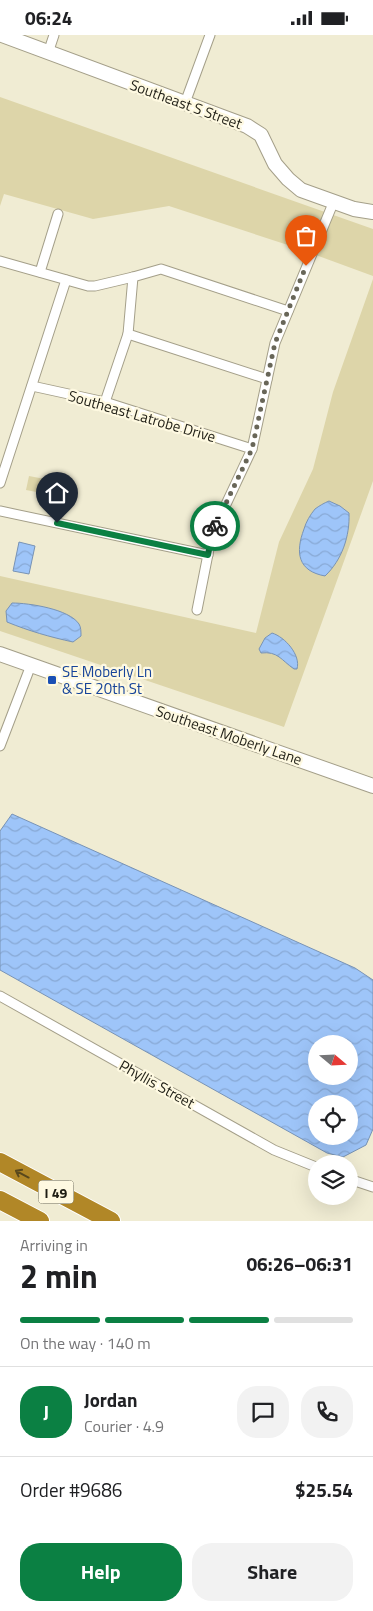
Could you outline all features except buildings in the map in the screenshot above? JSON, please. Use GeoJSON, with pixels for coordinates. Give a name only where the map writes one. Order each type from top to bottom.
{"type":"FeatureCollection","features":[{"type":"Feature","properties":{"kind":"highway","name":"I 49"},"geometry":{"type":"LineString","coordinates":[[0,1162],[111,1221]]}},
{"type":"Feature","properties":{"kind":"highway","name":"I 49"},"geometry":{"type":"LineString","coordinates":[[0,1200],[40,1221]]}},
{"type":"Feature","properties":{"kind":"street","name":"Southeast S Street"},"geometry":{"type":"LineString","coordinates":[[2,35],[247,126],[261,135],[275,164],[300,190],[354,209],[373,211]]}},
{"type":"Feature","properties":{"kind":"street"},"geometry":{"type":"LineString","coordinates":[[48,53],[54,35]]}},
{"type":"Feature","properties":{"kind":"street"},"geometry":{"type":"LineString","coordinates":[[184,103],[210,35]]}},
{"type":"Feature","properties":{"kind":"street"},"geometry":{"type":"LineString","coordinates":[[197,610],[212,534],[252,449],[275,343],[334,201]]}},
{"type":"Feature","properties":{"kind":"street"},"geometry":{"type":"LineString","coordinates":[[40,272],[58,214]]}},
{"type":"Feature","properties":{"kind":"street"},"geometry":{"type":"LineString","coordinates":[[0,261],[88,286],[95,286],[161,269],[288,311]]}},
{"type":"Feature","properties":{"kind":"street"},"geometry":{"type":"LineString","coordinates":[[105,402],[128,333],[133,277]]}},
{"type":"Feature","properties":{"kind":"street"},"geometry":{"type":"LineString","coordinates":[[0,483],[66,280]]}},
{"type":"Feature","properties":{"kind":"street"},"geometry":{"type":"LineString","coordinates":[[128,333],[267,379]]}},
{"type":"Feature","properties":{"kind":"street","name":"Southeast Latrobe Drive"},"geometry":{"type":"LineString","coordinates":[[32,386],[105,402],[252,449]]}},
{"type":"Feature","properties":{"kind":"street"},"geometry":{"type":"LineString","coordinates":[[0,511],[208,555]]}},
{"type":"Feature","properties":{"kind":"street","name":"Southeast Moberly Lane"},"geometry":{"type":"LineString","coordinates":[[0,654],[373,786]]}},
{"type":"Feature","properties":{"kind":"street"},"geometry":{"type":"LineString","coordinates":[[0,746],[31,665]]}},
{"type":"Feature","properties":{"kind":"street","name":"Phyllis Street"},"geometry":{"type":"LineString","coordinates":[[0,996],[274,1150],[308,1164]]}},
{"type":"Feature","properties":{"kind":"street"},"geometry":{"type":"LineString","coordinates":[[358,1182],[373,1187]]}},
{"type":"Feature","properties":{"kind":"shaded area"},"geometry":{"type":"Polygon","coordinates":[[[0,97],[373,229],[373,276],[294,247],[169,206],[93,219],[4,194],[0,206],[0,97]]]}},
{"type":"Feature","properties":{"kind":"shaded area"},"geometry":{"type":"Polygon","coordinates":[[[373,279],[373,481],[284,727],[0,631],[0,576],[256,633],[279,542],[313,469],[333,392],[373,279]]]}},
{"type":"Feature","properties":{"kind":"shaded area"},"geometry":{"type":"Polygon","coordinates":[[[29,476],[60,482],[57,496],[26,490],[29,476]]]}},
{"type":"Feature","properties":{"kind":"water"},"geometry":{"type":"Polygon","coordinates":[[[329,501],[349,513],[349,522],[344,547],[336,563],[325,576],[316,574],[304,565],[301,560],[300,546],[305,526],[310,516],[315,509],[329,501]]]}},
{"type":"Feature","properties":{"kind":"water"},"geometry":{"type":"Polygon","coordinates":[[[19,542],[35,546],[29,574],[13,571],[19,542]]]}},
{"type":"Feature","properties":{"kind":"water"},"geometry":{"type":"Polygon","coordinates":[[[12,603],[48,608],[67,614],[79,624],[81,636],[73,642],[7,622],[6,611],[12,603]]]}},
{"type":"Feature","properties":{"kind":"water"},"geometry":{"type":"Polygon","coordinates":[[[272,633],[282,638],[291,647],[297,658],[297,669],[294,669],[272,653],[261,653],[259,649],[265,638],[272,633]]]}},
{"type":"Feature","properties":{"kind":"water"},"geometry":{"type":"Polygon","coordinates":[[[12,814],[355,968],[373,980],[373,1129],[366,1145],[347,1155],[335,1155],[313,1145],[358,1145],[358,1095],[308,1095],[308,1142],[0,970],[0,831],[12,814]]]}},
{"type":"Feature","properties":{"kind":"way so far"},"geometry":{"type":"LineString","coordinates":[[215,526],[252,449],[275,343],[306,266]]}},
{"type":"Feature","properties":{"kind":"place","name":"SE Moberly Ln & SE 20th St"},"geometry":{"type":"Point","coordinates":[52,680]}},
{"type":"Feature","properties":{"kind":"route"},"geometry":{"type":"LineString","coordinates":[[57,523],[208,555],[215,526]]}}]}
